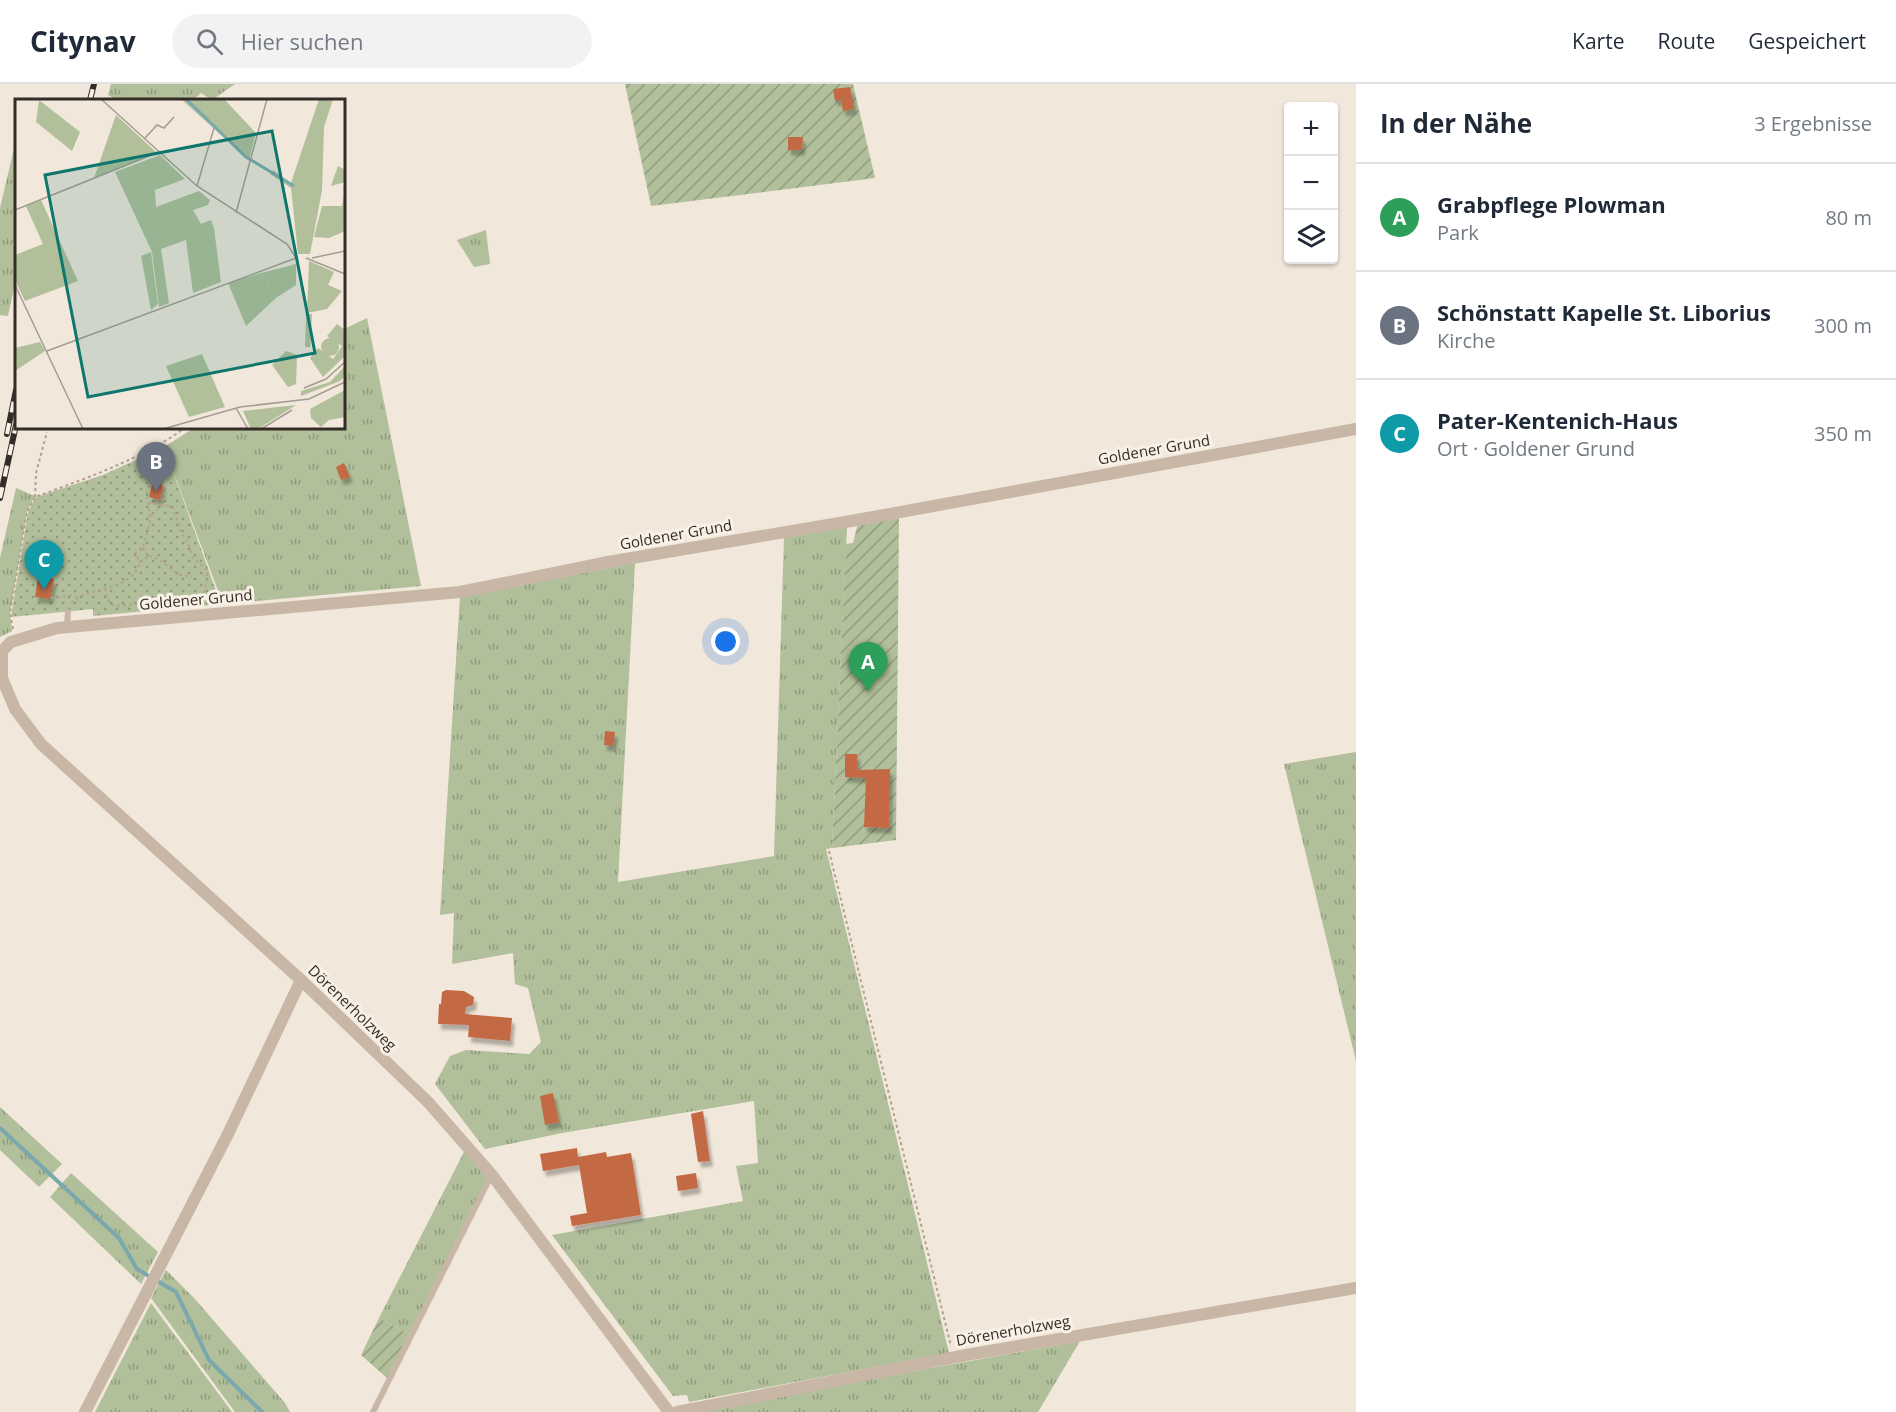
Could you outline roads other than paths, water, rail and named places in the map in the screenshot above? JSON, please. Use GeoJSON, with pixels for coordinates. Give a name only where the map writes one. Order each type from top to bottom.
{"type":"FeatureCollection","features":[{"type":"Feature","properties":{"kind":"street","name":"Goldener Grund"},"geometry":{"type":"LineString","coordinates":[[1,651],[11,642],[57,628],[460,592],[608,562],[851,521],[1356,429]]}},
{"type":"Feature","properties":{"kind":"street","name":"Dörenerholzweg"},"geometry":{"type":"LineString","coordinates":[[1,651],[2,678],[15,709],[41,744],[301,980],[428,1102],[492,1175],[669,1412]]}},
{"type":"Feature","properties":{"kind":"street"},"geometry":{"type":"LineString","coordinates":[[85,1412],[228,1134],[301,980]]}},
{"type":"Feature","properties":{"kind":"street","name":"Dörenerholzweg"},"geometry":{"type":"LineString","coordinates":[[677,1412],[954,1357],[1356,1288]]}},
{"type":"Feature","properties":{"kind":"lane"},"geometry":{"type":"LineString","coordinates":[[68,612],[68,627]]}},
{"type":"Feature","properties":{"kind":"lane"},"geometry":{"type":"LineString","coordinates":[[373,1412],[492,1175]]}},
{"type":"Feature","properties":{"kind":"waterway"},"geometry":{"type":"LineString","coordinates":[[0,1128],[119,1238],[137,1269],[176,1292],[209,1360],[262,1412]]}},
{"type":"Feature","properties":{"kind":"railway"},"geometry":{"type":"LineString","coordinates":[[90,99],[94,84]]}},
{"type":"Feature","properties":{"kind":"railway"},"geometry":{"type":"LineString","coordinates":[[7,434],[15,395]]}},
{"type":"Feature","properties":{"kind":"railway"},"geometry":{"type":"LineString","coordinates":[[0,498],[15,429]]}},
{"type":"Feature","properties":{"kind":"place","name":"Schönstatt Kapelle St. Liborius"},"geometry":{"type":"Point","coordinates":[156,492]}},
{"type":"Feature","properties":{"kind":"place","name":"Pater-Kentenich-Haus"},"geometry":{"type":"Point","coordinates":[44,590]}},
{"type":"Feature","properties":{"kind":"place","name":"Grabpflege Plowman"},"geometry":{"type":"Point","coordinates":[868,692]}}]}
